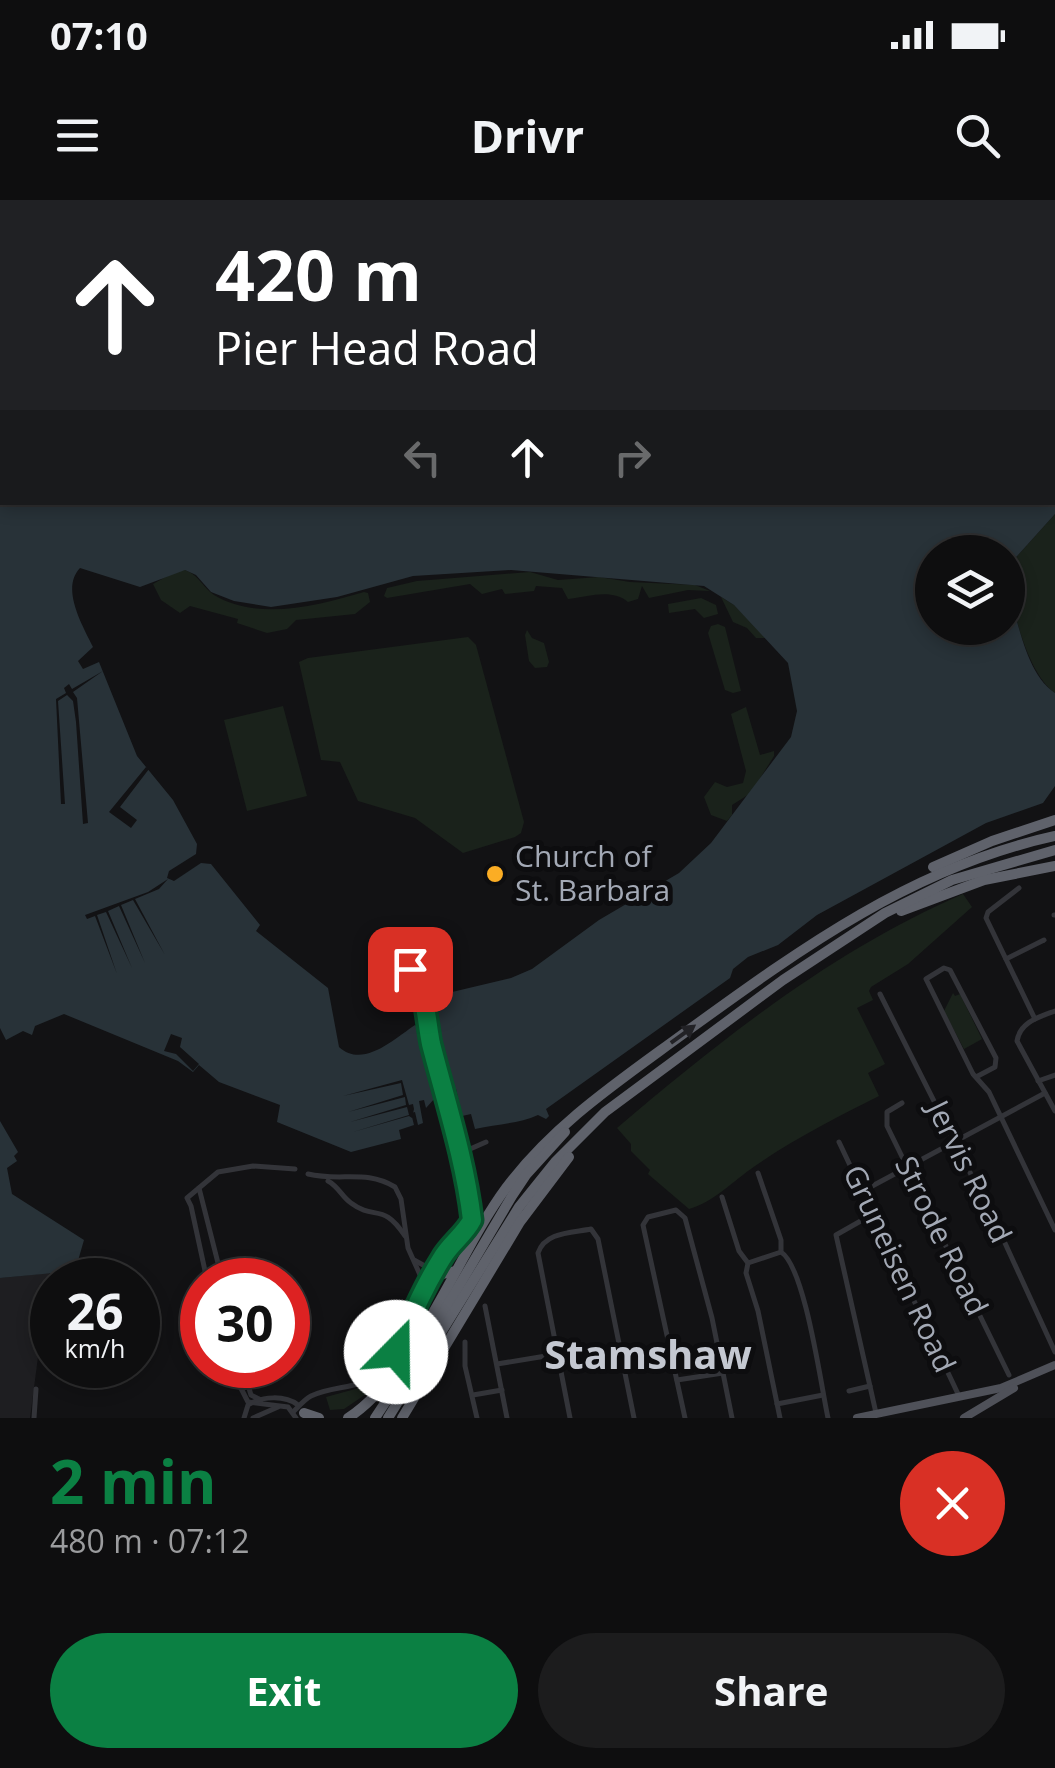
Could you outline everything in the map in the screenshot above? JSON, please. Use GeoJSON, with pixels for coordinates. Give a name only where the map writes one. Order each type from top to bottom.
{"type":"FeatureCollection","features":[{"type":"Feature","properties":{"kind":"highway"},"geometry":{"type":"LineString","coordinates":[[348,1418],[380,1390],[403,1360],[503,1191],[530,1156],[579,1109],[816,942],[957,855],[1055,820]]}},
{"type":"Feature","properties":{"kind":"highway"},"geometry":{"type":"LineString","coordinates":[[878,903],[957,864],[1055,836]]}},
{"type":"Feature","properties":{"kind":"highway"},"geometry":{"type":"LineString","coordinates":[[388,1418],[519,1206],[579,1136],[616,1103],[700,1038],[858,929],[952,880],[1055,850]]}},
{"type":"Feature","properties":{"kind":"highway"},"geometry":{"type":"LineString","coordinates":[[858,929],[967,885],[1055,866]]}},
{"type":"Feature","properties":{"kind":"highway"},"geometry":{"type":"LineString","coordinates":[[376,1418],[526,1175],[604,1092]]}},
{"type":"Feature","properties":{"kind":"highway"},"geometry":{"type":"LineString","coordinates":[[402,1418],[520,1222],[616,1103]]}},
{"type":"Feature","properties":{"kind":"highway"},"geometry":{"type":"LineString","coordinates":[[434,1271],[447,1274],[456,1270]]}},
{"type":"Feature","properties":{"kind":"highway"},"geometry":{"type":"LineString","coordinates":[[337,1418],[380,1390]]}},
{"type":"Feature","properties":{"kind":"highway"},"geometry":{"type":"LineString","coordinates":[[300,1413],[319,1418]]}},
{"type":"Feature","properties":{"kind":"main road"},"geometry":{"type":"LineString","coordinates":[[857,1418],[1009,1386],[1055,1367]]}},
{"type":"Feature","properties":{"kind":"main road"},"geometry":{"type":"LineString","coordinates":[[964,1418],[1055,1367]]}},
{"type":"Feature","properties":{"kind":"main road"},"geometry":{"type":"LineString","coordinates":[[964,1395],[980,1399],[977,1410]]}},
{"type":"Feature","properties":{"kind":"street"},"geometry":{"type":"LineString","coordinates":[[1019,888],[984,913],[1035,1019]]}},
{"type":"Feature","properties":{"kind":"street"},"geometry":{"type":"LineString","coordinates":[[1006,959],[1042,944]]}},
{"type":"Feature","properties":{"kind":"street"},"geometry":{"type":"LineString","coordinates":[[300,1413],[311,1396],[360,1385],[383,1370],[396,1352],[410,1312],[425,1286],[472,1220],[460,1154],[426,1020],[416,978],[413,968],[426,1002],[426,1020]]}},
{"type":"Feature","properties":{"kind":"street"},"geometry":{"type":"LineString","coordinates":[[976,1077],[995,1067],[996,1058],[950,970],[944,968],[926,979],[976,1077],[1002,1117],[1055,1230]]}},
{"type":"Feature","properties":{"kind":"street","name":"Jervis Road"},"geometry":{"type":"LineString","coordinates":[[880,994],[1055,1352]]}},
{"type":"Feature","properties":{"kind":"street"},"geometry":{"type":"LineString","coordinates":[[1055,1011],[1035,1019],[1017,1035],[1019,1049],[1055,1111]]}},
{"type":"Feature","properties":{"kind":"street"},"geometry":{"type":"LineString","coordinates":[[1038,1082],[1055,1075]]}},
{"type":"Feature","properties":{"kind":"street"},"geometry":{"type":"LineString","coordinates":[[862,1192],[1046,1093]]}},
{"type":"Feature","properties":{"kind":"street","name":"Strode Road"},"geometry":{"type":"LineString","coordinates":[[902,1103],[887,1112],[887,1126],[1009,1375]]}},
{"type":"Feature","properties":{"kind":"street","name":"Strode Road"},"geometry":{"type":"LineString","coordinates":[[882,1110],[886,1118]]}},
{"type":"Feature","properties":{"kind":"street"},"geometry":{"type":"LineString","coordinates":[[460,1154],[486,1142]]}},
{"type":"Feature","properties":{"kind":"street","name":"Gruneisen Road"},"geometry":{"type":"LineString","coordinates":[[838,1142],[964,1395]]}},
{"type":"Feature","properties":{"kind":"street"},"geometry":{"type":"LineString","coordinates":[[203,1258],[186,1198],[218,1172],[253,1166],[295,1169]]}},
{"type":"Feature","properties":{"kind":"street"},"geometry":{"type":"LineString","coordinates":[[758,1173],[782,1240],[781,1252]]}},
{"type":"Feature","properties":{"kind":"street"},"geometry":{"type":"LineString","coordinates":[[308,1174],[344,1179],[360,1174],[393,1186],[401,1199],[412,1259],[425,1286]]}},
{"type":"Feature","properties":{"kind":"street"},"geometry":{"type":"LineString","coordinates":[[324,1178],[353,1204],[393,1218],[407,1238]]}},
{"type":"Feature","properties":{"kind":"street"},"geometry":{"type":"LineString","coordinates":[[199,1188],[216,1258]]}},
{"type":"Feature","properties":{"kind":"street"},"geometry":{"type":"LineString","coordinates":[[722,1197],[737,1246],[748,1263],[746,1273],[758,1311],[780,1418]]}},
{"type":"Feature","properties":{"kind":"street"},"geometry":{"type":"LineString","coordinates":[[685,1418],[643,1225],[650,1216],[680,1212],[708,1304],[732,1418]]}},
{"type":"Feature","properties":{"kind":"street"},"geometry":{"type":"LineString","coordinates":[[873,1214],[836,1235],[876,1414]]}},
{"type":"Feature","properties":{"kind":"street"},"geometry":{"type":"LineString","coordinates":[[570,1418],[539,1250],[548,1238],[590,1229],[595,1231],[634,1418]]}},
{"type":"Feature","properties":{"kind":"street"},"geometry":{"type":"LineString","coordinates":[[748,1263],[781,1252]]}},
{"type":"Feature","properties":{"kind":"street"},"geometry":{"type":"LineString","coordinates":[[781,1252],[788,1257],[804,1302],[828,1418]]}},
{"type":"Feature","properties":{"kind":"street"},"geometry":{"type":"LineString","coordinates":[[412,1259],[434,1271]]}},
{"type":"Feature","properties":{"kind":"street"},"geometry":{"type":"LineString","coordinates":[[485,1306],[507,1418]]}},
{"type":"Feature","properties":{"kind":"street"},"geometry":{"type":"LineString","coordinates":[[465,1342],[465,1366],[477,1418]]}},
{"type":"Feature","properties":{"kind":"street"},"geometry":{"type":"LineString","coordinates":[[497,1364],[558,1354]]}},
{"type":"Feature","properties":{"kind":"street"},"geometry":{"type":"LineString","coordinates":[[677,1380],[723,1373]]}},
{"type":"Feature","properties":{"kind":"street"},"geometry":{"type":"LineString","coordinates":[[849,1392],[870,1386]]}},
{"type":"Feature","properties":{"kind":"street"},"geometry":{"type":"LineString","coordinates":[[34,1418],[36,1388]]}},
{"type":"Feature","properties":{"kind":"street"},"geometry":{"type":"LineString","coordinates":[[239,1388],[250,1403],[300,1413]]}},
{"type":"Feature","properties":{"kind":"street"},"geometry":{"type":"LineString","coordinates":[[249,1388],[251,1395],[260,1400]]}},
{"type":"Feature","properties":{"kind":"street"},"geometry":{"type":"LineString","coordinates":[[473,1395],[502,1390]]}},
{"type":"Feature","properties":{"kind":"street"},"geometry":{"type":"LineString","coordinates":[[777,1404],[823,1395]]}},
{"type":"Feature","properties":{"kind":"street"},"geometry":{"type":"LineString","coordinates":[[250,1403],[286,1399],[300,1413]]}},
{"type":"Feature","properties":{"kind":"street"},"geometry":{"type":"LineString","coordinates":[[244,1418],[250,1403]]}},
{"type":"Feature","properties":{"kind":"street"},"geometry":{"type":"LineString","coordinates":[[252,1418],[280,1406]]}},
{"type":"Feature","properties":{"kind":"shaded area"},"geometry":{"type":"Polygon","coordinates":[[[0,505],[1055,505],[1055,514],[1025,547],[1025,535],[915,535],[915,645],[1024,645],[1037,674],[1055,693],[1055,786],[1043,803],[986,823],[817,915],[778,945],[748,957],[733,969],[730,978],[546,1109],[546,1119],[538,1115],[475,1129],[471,1114],[462,1116],[456,1089],[450,1084],[434,1089],[435,1098],[426,1108],[424,1100],[419,1101],[423,1123],[418,1125],[415,1112],[411,1113],[414,1125],[399,1130],[401,1139],[351,1152],[277,1122],[280,1105],[219,1082],[199,1065],[193,1072],[178,1061],[64,1014],[35,1026],[32,1035],[23,1031],[6,1040],[0,1028],[0,505]],[[80,568],[72,585],[73,595],[93,647],[78,661],[83,669],[99,662],[137,756],[173,800],[197,844],[196,854],[169,871],[167,878],[174,881],[201,863],[211,864],[260,925],[256,931],[328,988],[339,1047],[348,1053],[378,1050],[415,1025],[420,1029],[433,1026],[436,1017],[431,997],[511,978],[532,969],[599,920],[679,873],[711,843],[791,737],[797,711],[788,663],[734,605],[704,586],[511,570],[413,576],[337,597],[271,607],[234,601],[211,592],[196,575],[185,570],[140,587],[80,568]]]}},
{"type":"Feature","properties":{"kind":"shaded area"},"geometry":{"type":"Polygon","coordinates":[[[1055,514],[1055,693],[1036,670],[1025,645],[1025,547],[1055,514]]]}},
{"type":"Feature","properties":{"kind":"shaded area"},"geometry":{"type":"Polygon","coordinates":[[[185,570],[214,595],[250,608],[289,608],[364,592],[370,602],[355,614],[296,620],[287,629],[267,633],[237,623],[238,619],[190,606],[180,613],[161,600],[153,584],[185,570]]]}},
{"type":"Feature","properties":{"kind":"shaded area"},"geometry":{"type":"Polygon","coordinates":[[[530,572],[558,580],[599,577],[695,585],[710,591],[688,590],[649,598],[642,586],[638,599],[628,602],[607,594],[568,599],[562,588],[536,586],[534,591],[505,594],[502,589],[482,594],[470,584],[384,596],[387,588],[417,581],[530,572]]]}},
{"type":"Feature","properties":{"kind":"shaded area"},"geometry":{"type":"Polygon","coordinates":[[[721,597],[768,638],[756,638],[747,628],[733,622],[721,597]]]}},
{"type":"Feature","properties":{"kind":"shaded area"},"geometry":{"type":"Polygon","coordinates":[[[701,598],[716,605],[718,614],[704,618],[695,609],[669,613],[668,604],[701,598]]]}},
{"type":"Feature","properties":{"kind":"shaded area"},"geometry":{"type":"Polygon","coordinates":[[[711,626],[725,627],[741,691],[725,690],[708,633],[711,626]]]}},
{"type":"Feature","properties":{"kind":"shaded area"},"geometry":{"type":"Polygon","coordinates":[[[527,630],[532,638],[544,643],[547,667],[535,668],[529,661],[527,630]]]}},
{"type":"Feature","properties":{"kind":"shaded area"},"geometry":{"type":"Polygon","coordinates":[[[468,637],[476,645],[524,822],[521,833],[515,837],[463,853],[415,818],[358,801],[340,762],[321,760],[299,662],[468,637]]]}},
{"type":"Feature","properties":{"kind":"shaded area"},"geometry":{"type":"Polygon","coordinates":[[[283,706],[307,796],[247,811],[224,720],[283,706]]]}},
{"type":"Feature","properties":{"kind":"shaded area"},"geometry":{"type":"Polygon","coordinates":[[[746,707],[760,755],[774,751],[774,756],[751,793],[732,805],[727,821],[711,815],[704,797],[715,782],[727,787],[743,783],[746,771],[731,714],[746,707]]]}},
{"type":"Feature","properties":{"kind":"shaded area"},"geometry":{"type":"Polygon","coordinates":[[[963,894],[972,907],[908,964],[871,987],[873,1000],[857,1008],[885,1064],[868,1073],[879,1096],[785,1147],[698,1206],[689,1209],[648,1174],[650,1170],[631,1151],[631,1144],[617,1128],[782,998],[870,941],[963,894]]]}},
{"type":"Feature","properties":{"kind":"shaded area"},"geometry":{"type":"Polygon","coordinates":[[[953,993],[960,994],[982,1039],[964,1049],[944,1011],[953,993]]]}},
{"type":"Feature","properties":{"kind":"shaded area"},"geometry":{"type":"Polygon","coordinates":[[[0,1121],[18,1152],[14,1156],[17,1161],[7,1168],[12,1194],[84,1240],[79,1258],[30,1258],[30,1275],[0,1278],[0,1121]]]}},
{"type":"Feature","properties":{"kind":"shaded area"},"geometry":{"type":"Polygon","coordinates":[[[30,1275],[30,1388],[34,1388],[30,1418],[0,1418],[0,1278],[30,1275]]]}},
{"type":"Feature","properties":{"kind":"shaded area"},"geometry":{"type":"Polygon","coordinates":[[[370,1385],[372,1390],[344,1409],[330,1410],[326,1397],[370,1385]]]}},
{"type":"Feature","properties":{"kind":"pier"},"geometry":{"type":"Polygon","coordinates":[[[103,671],[73,692],[77,698],[88,823],[83,824],[76,722],[73,701],[67,695],[58,701],[65,804],[61,804],[56,699],[66,693],[64,688],[69,684],[72,689],[103,671]]]}},
{"type":"Feature","properties":{"kind":"pier"},"geometry":{"type":"Polygon","coordinates":[[[146,767],[149,769],[120,807],[137,820],[131,828],[109,812],[146,767]]]}},
{"type":"Feature","properties":{"kind":"pier"},"geometry":{"type":"Polygon","coordinates":[[[168,879],[159,889],[135,899],[165,955],[133,900],[121,905],[145,963],[119,906],[108,911],[132,968],[106,912],[97,915],[117,974],[95,916],[87,919],[85,915],[148,892],[168,879]]]}},
{"type":"Feature","properties":{"kind":"pier"},"geometry":{"type":"Polygon","coordinates":[[[171,1034],[182,1038],[180,1047],[199,1064],[193,1071],[176,1054],[164,1051],[171,1034]]]}},
{"type":"Feature","properties":{"kind":"pier"},"geometry":{"type":"Polygon","coordinates":[[[402,1080],[409,1105],[413,1104],[412,1118],[353,1132],[409,1115],[407,1107],[350,1122],[406,1105],[405,1097],[348,1112],[403,1095],[401,1083],[343,1096],[402,1080]]]}},
{"type":"Feature","properties":{"kind":"place","name":"Church of St. Barbara"},"geometry":{"type":"Point","coordinates":[495,874]}},
{"type":"Feature","properties":{"kind":"district","name":"Stamshaw"},"geometry":{"type":"Point","coordinates":[648,1355]}},
{"type":"Feature","properties":{"kind":"route"},"geometry":{"type":"LineString","coordinates":[[396,1352],[410,1312],[446,1251],[472,1220],[423,1002],[410,969]]}}]}
